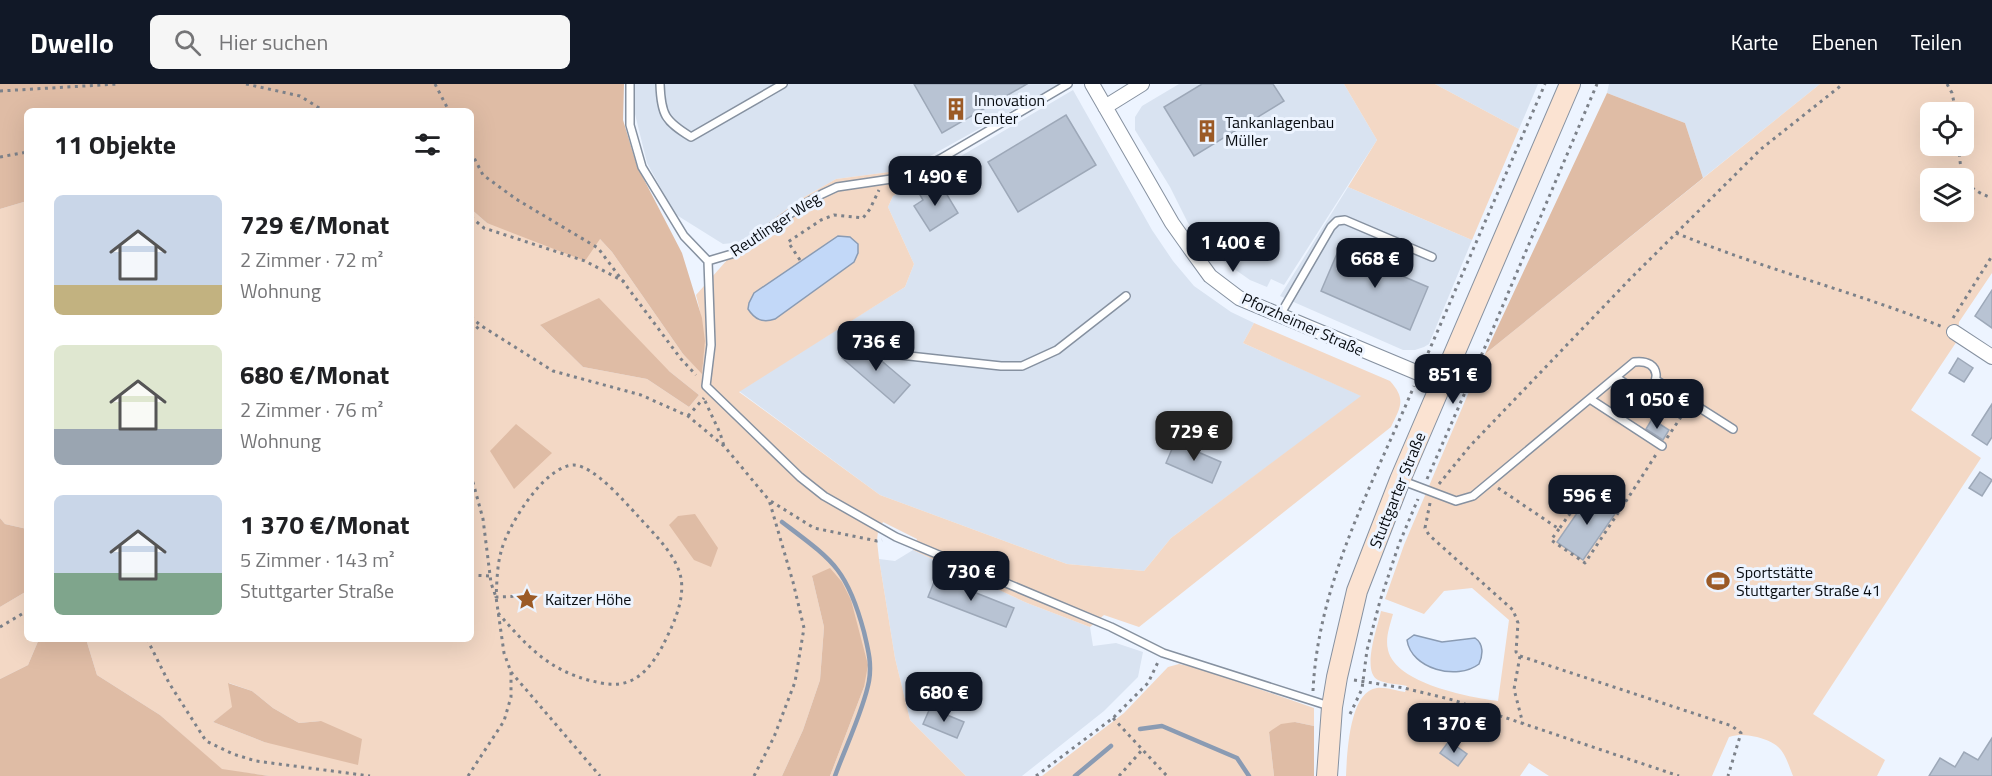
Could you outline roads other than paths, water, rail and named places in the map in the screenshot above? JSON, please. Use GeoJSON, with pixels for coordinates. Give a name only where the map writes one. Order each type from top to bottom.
{"type":"FeatureCollection","features":[{"type":"Feature","properties":{"kind":"main road","name":"Stuttgarter Straße"},"geometry":{"type":"LineString","coordinates":[[1328,776],[1341,712],[1337,677],[1358,591],[1400,480],[1570,84]]}},
{"type":"Feature","properties":{"kind":"street","name":"Pforzheimer Straße"},"geometry":{"type":"LineString","coordinates":[[1092,84],[1172,223],[1210,276],[1239,297],[1442,384]]}},
{"type":"Feature","properties":{"kind":"street"},"geometry":{"type":"LineString","coordinates":[[1105,107],[1142,84]]}},
{"type":"Feature","properties":{"kind":"street"},"geometry":{"type":"LineString","coordinates":[[1954,332],[1992,357]]}},
{"type":"Feature","properties":{"kind":"lane","name":"Reutlinger Weg"},"geometry":{"type":"LineString","coordinates":[[630,84],[630,125],[642,166],[684,236],[708,261],[711,345],[706,386],[801,477],[824,496],[896,537],[1111,627],[1163,653],[1341,712]]}},
{"type":"Feature","properties":{"kind":"lane"},"geometry":{"type":"LineString","coordinates":[[660,84],[660,107],[672,125],[691,137],[783,84]]}},
{"type":"Feature","properties":{"kind":"lane","name":"Reutlinger Weg"},"geometry":{"type":"LineString","coordinates":[[708,261],[735,253],[801,206],[837,187],[898,178],[940,159],[1068,84]]}},
{"type":"Feature","properties":{"kind":"lane"},"geometry":{"type":"LineString","coordinates":[[1280,315],[1337,220],[1346,219],[1432,257]]}},
{"type":"Feature","properties":{"kind":"lane"},"geometry":{"type":"LineString","coordinates":[[900,355],[1001,366],[1022,366],[1057,350],[1126,296]]}},
{"type":"Feature","properties":{"kind":"lane"},"geometry":{"type":"LineString","coordinates":[[1400,480],[1456,501],[1473,496],[1634,362],[1644,361],[1651,364],[1656,372],[1656,380],[1651,387],[1642,390],[1617,378]]}},
{"type":"Feature","properties":{"kind":"lane"},"geometry":{"type":"LineString","coordinates":[[1656,380],[1733,429]]}},
{"type":"Feature","properties":{"kind":"lane"},"geometry":{"type":"LineString","coordinates":[[1590,399],[1662,446]]}},
{"type":"Feature","properties":{"kind":"water"},"geometry":{"type":"Polygon","coordinates":[[[838,236],[850,237],[858,244],[858,253],[854,262],[775,319],[760,320],[751,313],[748,309],[754,293],[838,236]]]}},
{"type":"Feature","properties":{"kind":"water"},"geometry":{"type":"Polygon","coordinates":[[[1414,635],[1442,642],[1475,638],[1482,650],[1479,664],[1459,672],[1448,672],[1426,665],[1410,650],[1407,640],[1414,635]]]}},
{"type":"Feature","properties":{"kind":"waterway"},"geometry":{"type":"LineString","coordinates":[[782,522],[814,546],[844,579],[858,610],[868,650],[870,674],[867,692],[835,776]]}},
{"type":"Feature","properties":{"kind":"waterway"},"geometry":{"type":"LineString","coordinates":[[1140,729],[1162,726],[1237,758],[1249,776]]}},
{"type":"Feature","properties":{"kind":"waterway"},"geometry":{"type":"LineString","coordinates":[[1075,776],[1111,746]]}},
{"type":"Feature","properties":{"kind":"place","name":"Innovation Center"},"geometry":{"type":"Point","coordinates":[956,109]}},
{"type":"Feature","properties":{"kind":"place","name":"Tankanlagenbau Müller"},"geometry":{"type":"Point","coordinates":[1207,131]}},
{"type":"Feature","properties":{"kind":"place","name":"Sportstätte Stuttgarter Straße 41"},"geometry":{"type":"Point","coordinates":[1718,581]}},
{"type":"Feature","properties":{"kind":"place","name":"Kaitzer Höhe"},"geometry":{"type":"Point","coordinates":[527,599]}}]}
